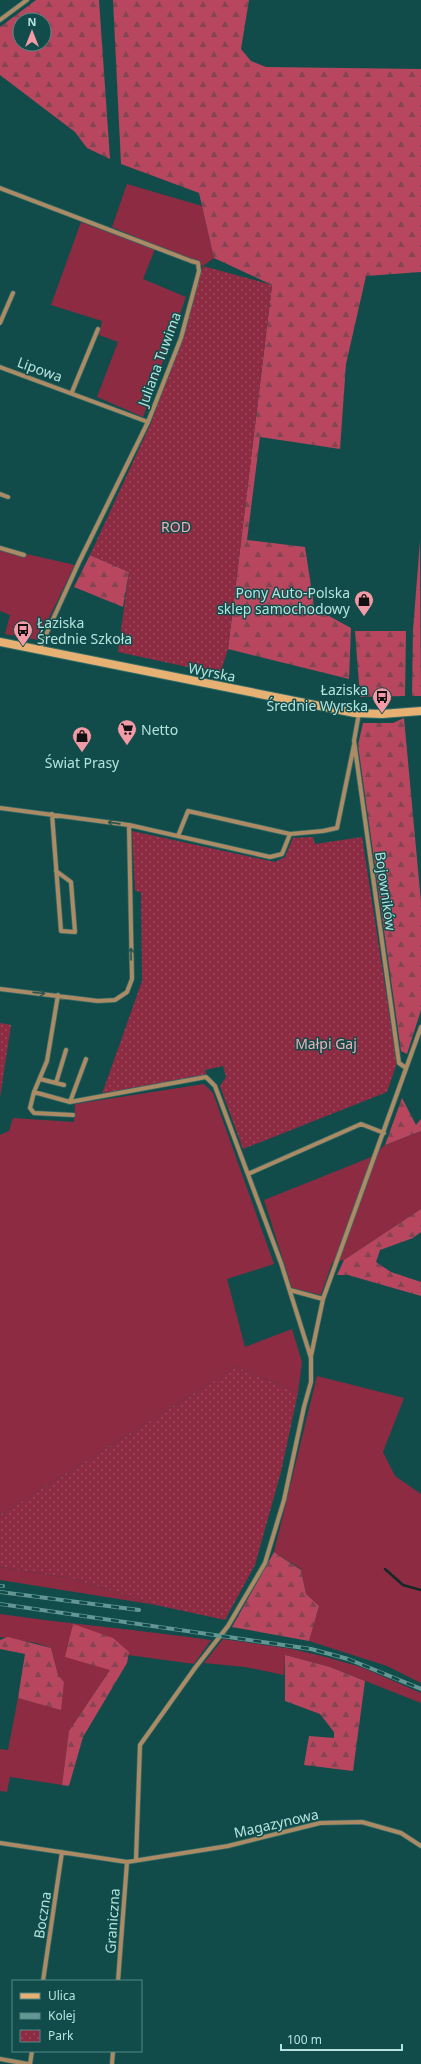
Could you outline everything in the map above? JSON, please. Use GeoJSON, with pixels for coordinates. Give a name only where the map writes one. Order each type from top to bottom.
{"type":"FeatureCollection","features":[{"type":"Feature","properties":{"kind":"street"},"geometry":{"type":"LineString","coordinates":[[0,20],[27,0]]}},
{"type":"Feature","properties":{"kind":"street","name":"Juliana Tuwima"},"geometry":{"type":"LineString","coordinates":[[0,188],[198,264],[199,271],[181,338],[148,422],[79,562],[39,650]]}},
{"type":"Feature","properties":{"kind":"street"},"geometry":{"type":"LineString","coordinates":[[0,323],[13,293]]}},
{"type":"Feature","properties":{"kind":"street","name":"Lipowa"},"geometry":{"type":"LineString","coordinates":[[72,392],[98,329]]}},
{"type":"Feature","properties":{"kind":"street","name":"Lipowa"},"geometry":{"type":"LineString","coordinates":[[0,367],[72,392],[148,422]]}},
{"type":"Feature","properties":{"kind":"street"},"geometry":{"type":"LineString","coordinates":[[0,494],[8,497]]}},
{"type":"Feature","properties":{"kind":"street"},"geometry":{"type":"LineString","coordinates":[[0,548],[24,555]]}},
{"type":"Feature","properties":{"kind":"street","name":"Wyrska"},"geometry":{"type":"LineString","coordinates":[[0,642],[359,713],[382,714],[421,710]]}},
{"type":"Feature","properties":{"kind":"street","name":"Bojowników"},"geometry":{"type":"LineString","coordinates":[[359,713],[354,741],[399,1062],[406,1068]]}},
{"type":"Feature","properties":{"kind":"street"},"geometry":{"type":"LineString","coordinates":[[178,836],[188,811],[290,834],[323,831],[337,828],[354,741]]}},
{"type":"Feature","properties":{"kind":"street"},"geometry":{"type":"LineString","coordinates":[[0,808],[129,825],[270,857],[282,854],[290,834]]}},
{"type":"Feature","properties":{"kind":"street"},"geometry":{"type":"LineString","coordinates":[[52,814],[56,871],[61,931],[75,932],[71,882],[56,871]]}},
{"type":"Feature","properties":{"kind":"street"},"geometry":{"type":"LineString","coordinates":[[0,989],[98,1001],[115,1000],[127,992],[132,979],[129,825]]}},
{"type":"Feature","properties":{"kind":"street"},"geometry":{"type":"LineString","coordinates":[[58,995],[46,1062],[34,1092],[30,1108],[34,1113],[73,1115]]}},
{"type":"Feature","properties":{"kind":"street"},"geometry":{"type":"LineString","coordinates":[[311,1358],[323,1299],[421,1027]]}},
{"type":"Feature","properties":{"kind":"street"},"geometry":{"type":"LineString","coordinates":[[56,1083],[66,1050]]}},
{"type":"Feature","properties":{"kind":"street"},"geometry":{"type":"LineString","coordinates":[[70,1102],[86,1059]]}},
{"type":"Feature","properties":{"kind":"street"},"geometry":{"type":"LineString","coordinates":[[34,1092],[70,1102],[206,1077],[215,1086],[248,1174],[290,1290],[311,1358]]}},
{"type":"Feature","properties":{"kind":"street"},"geometry":{"type":"LineString","coordinates":[[40,1079],[64,1085]]}},
{"type":"Feature","properties":{"kind":"street"},"geometry":{"type":"LineString","coordinates":[[248,1174],[361,1124],[384,1132]]}},
{"type":"Feature","properties":{"kind":"street"},"geometry":{"type":"LineString","coordinates":[[290,1290],[323,1299]]}},
{"type":"Feature","properties":{"kind":"street","name":"Graniczna"},"geometry":{"type":"LineString","coordinates":[[118,1980],[131,1861],[140,1745],[164,1708],[228,1626],[266,1563],[284,1500],[304,1407],[311,1382],[311,1358]]}},
{"type":"Feature","properties":{"kind":"street","name":"Magazynowa"},"geometry":{"type":"LineString","coordinates":[[0,1843],[131,1861],[228,1846],[320,1823],[362,1822],[381,1826],[401,1833],[421,1846]]}},
{"type":"Feature","properties":{"kind":"street","name":"Boczna"},"geometry":{"type":"LineString","coordinates":[[43,1980],[62,1852]]}},
{"type":"Feature","properties":{"kind":"street"},"geometry":{"type":"LineString","coordinates":[[0,2059],[29,2064],[32,2052]]}},
{"type":"Feature","properties":{"kind":"street"},"geometry":{"type":"LineString","coordinates":[[112,2064],[113,2052]]}},
{"type":"Feature","properties":{"kind":"green space"},"geometry":{"type":"Polygon","coordinates":[[[36,0],[99,0],[110,159],[87,148],[75,132],[0,75],[0,27],[12,18],[12,52],[52,52],[52,12],[20,12],[36,0]]]}},
{"type":"Feature","properties":{"kind":"green space"},"geometry":{"type":"Polygon","coordinates":[[[113,0],[249,0],[241,49],[251,61],[266,67],[421,69],[421,272],[366,276],[346,364],[340,449],[260,437],[247,540],[305,547],[315,612],[329,616],[351,628],[349,679],[228,649],[272,285],[214,258],[199,193],[121,164],[113,0]]]}},
{"type":"Feature","properties":{"kind":"green space"},"geometry":{"type":"Polygon","coordinates":[[[127,184],[202,206],[214,258],[203,266],[112,227],[127,184]]]}},
{"type":"Feature","properties":{"kind":"green space"},"geometry":{"type":"Polygon","coordinates":[[[81,222],[155,249],[143,279],[186,297],[143,417],[97,397],[118,342],[99,335],[102,321],[51,305],[81,222]]]}},
{"type":"Feature","properties":{"kind":"green space","name":"ROD"},"geometry":{"type":"Polygon","coordinates":[[[203,266],[272,285],[228,649],[220,674],[118,652],[129,572],[90,555],[151,423],[181,338],[203,266]]]}},
{"type":"Feature","properties":{"kind":"green space"},"geometry":{"type":"Polygon","coordinates":[[[420,541],[421,696],[412,696],[413,630],[420,541]]]}},
{"type":"Feature","properties":{"kind":"green space"},"geometry":{"type":"Polygon","coordinates":[[[0,548],[75,565],[38,640],[5,634],[10,615],[0,611],[0,548]]]}},
{"type":"Feature","properties":{"kind":"green space"},"geometry":{"type":"Polygon","coordinates":[[[90,555],[129,572],[123,607],[74,587],[90,555]]]}},
{"type":"Feature","properties":{"kind":"green space"},"geometry":{"type":"Polygon","coordinates":[[[355,631],[406,631],[405,696],[360,697],[355,631]]]}},
{"type":"Feature","properties":{"kind":"green space"},"geometry":{"type":"Polygon","coordinates":[[[404,718],[421,902],[421,1010],[407,1054],[401,1051],[358,745],[363,723],[393,723],[404,718]]]}},
{"type":"Feature","properties":{"kind":"green space","name":"Małpi Gaj"},"geometry":{"type":"Polygon","coordinates":[[[132,831],[275,862],[285,857],[293,838],[313,837],[315,844],[362,837],[397,1063],[387,1092],[243,1149],[220,1086],[226,1077],[223,1066],[205,1070],[207,1076],[102,1094],[142,981],[141,892],[135,891],[132,831]]]}},
{"type":"Feature","properties":{"kind":"green space"},"geometry":{"type":"Polygon","coordinates":[[[0,1023],[11,1025],[0,1098],[0,1023]]]}},
{"type":"Feature","properties":{"kind":"green space"},"geometry":{"type":"Polygon","coordinates":[[[204,1084],[213,1093],[274,1264],[227,1279],[245,1347],[292,1329],[302,1362],[298,1393],[236,1367],[0,1515],[0,1135],[9,1131],[13,1118],[74,1122],[75,1104],[204,1084]]]}},
{"type":"Feature","properties":{"kind":"green space"},"geometry":{"type":"Polygon","coordinates":[[[402,1098],[416,1125],[421,1119],[421,1131],[385,1145],[402,1098]]]}},
{"type":"Feature","properties":{"kind":"green space"},"geometry":{"type":"Polygon","coordinates":[[[421,1131],[421,1209],[344,1260],[332,1263],[321,1295],[292,1288],[264,1200],[369,1158],[385,1145],[421,1131]]]}},
{"type":"Feature","properties":{"kind":"green space"},"geometry":{"type":"Polygon","coordinates":[[[421,1209],[421,1232],[413,1238],[380,1250],[376,1262],[391,1272],[421,1282],[421,1296],[348,1275],[337,1275],[344,1260],[421,1209]]]}},
{"type":"Feature","properties":{"kind":"green space"},"geometry":{"type":"Polygon","coordinates":[[[236,1367],[298,1393],[281,1472],[255,1565],[225,1620],[156,1605],[75,1579],[0,1567],[0,1515],[236,1367]]]}},
{"type":"Feature","properties":{"kind":"green space"},"geometry":{"type":"Polygon","coordinates":[[[317,1376],[404,1398],[383,1452],[395,1476],[421,1494],[421,1683],[387,1666],[309,1641],[319,1606],[306,1594],[301,1569],[274,1552],[317,1376]]]}},
{"type":"Feature","properties":{"kind":"green space"},"geometry":{"type":"Polygon","coordinates":[[[274,1552],[301,1570],[306,1594],[319,1606],[309,1641],[232,1627],[274,1552]]]}},
{"type":"Feature","properties":{"kind":"green space"},"geometry":{"type":"Polygon","coordinates":[[[0,1567],[75,1579],[156,1605],[0,1580],[0,1567]]]}},
{"type":"Feature","properties":{"kind":"green space"},"geometry":{"type":"Polygon","coordinates":[[[0,1614],[211,1640],[194,1664],[128,1655],[129,1651],[110,1670],[69,1731],[62,1785],[10,1777],[7,1792],[0,1791],[0,1749],[8,1750],[18,1698],[60,1709],[64,1682],[58,1675],[51,1648],[36,1643],[0,1637],[0,1614]]]}},
{"type":"Feature","properties":{"kind":"green space"},"geometry":{"type":"Polygon","coordinates":[[[73,1624],[113,1638],[129,1652],[127,1663],[83,1737],[69,1786],[62,1785],[69,1731],[110,1670],[65,1657],[73,1624]]]}},
{"type":"Feature","properties":{"kind":"green space"},"geometry":{"type":"Polygon","coordinates":[[[8,1637],[51,1648],[58,1675],[64,1682],[61,1710],[18,1698],[25,1654],[0,1649],[0,1640],[8,1637]]]}},
{"type":"Feature","properties":{"kind":"green space"},"geometry":{"type":"Polygon","coordinates":[[[223,1639],[292,1649],[361,1667],[421,1693],[421,1703],[330,1667],[285,1655],[284,1675],[245,1667],[204,1663],[223,1639]]]}},
{"type":"Feature","properties":{"kind":"green space"},"geometry":{"type":"Polygon","coordinates":[[[285,1655],[330,1667],[365,1681],[353,1771],[304,1765],[309,1736],[334,1738],[334,1732],[320,1714],[285,1701],[285,1655]]]}},
{"type":"Feature","properties":{"kind":"waterway"},"geometry":{"type":"LineString","coordinates":[[385,1569],[403,1585],[421,1590]]}},
{"type":"Feature","properties":{"kind":"railway"},"geometry":{"type":"LineString","coordinates":[[0,1592],[139,1610]]}},
{"type":"Feature","properties":{"kind":"railway"},"geometry":{"type":"LineString","coordinates":[[0,1604],[311,1649],[348,1659],[421,1689]]}},
{"type":"Feature","properties":{"kind":"place","name":"Pony Auto-Polska sklep samochodowy"},"geometry":{"type":"Point","coordinates":[364,617]}},
{"type":"Feature","properties":{"kind":"place","name":"Łaziska Średnie Szkoła"},"geometry":{"type":"Point","coordinates":[23,647]}},
{"type":"Feature","properties":{"kind":"place","name":"Łaziska Średnie Wyrska"},"geometry":{"type":"Point","coordinates":[382,714]}},
{"type":"Feature","properties":{"kind":"place","name":"Netto"},"geometry":{"type":"Point","coordinates":[127,746]}},
{"type":"Feature","properties":{"kind":"place","name":"Świat Prasy"},"geometry":{"type":"Point","coordinates":[82,753]}}]}
